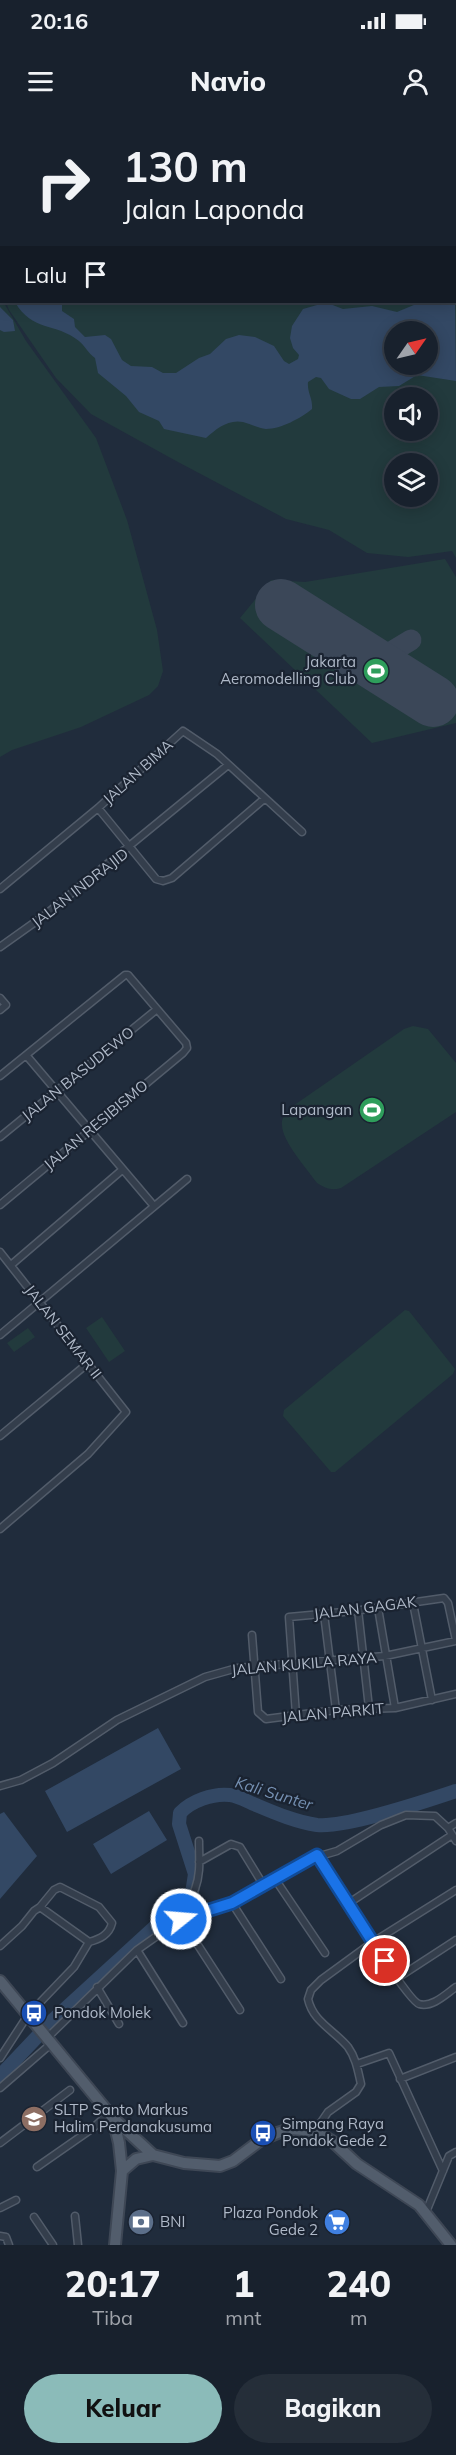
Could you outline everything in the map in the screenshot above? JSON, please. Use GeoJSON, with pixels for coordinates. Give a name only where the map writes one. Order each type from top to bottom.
{"type":"FeatureCollection","features":[{"type":"Feature","properties":{"kind":"main road"},"geometry":{"type":"LineString","coordinates":[[0,1981],[111,2116],[153,2155]]}},
{"type":"Feature","properties":{"kind":"main road"},"geometry":{"type":"LineString","coordinates":[[111,2116],[119,2143],[122,2171],[115,2245]]}},
{"type":"Feature","properties":{"kind":"main road"},"geometry":{"type":"LineString","coordinates":[[122,2171],[136,2159],[153,2155],[184,2163],[220,2166],[233,2161],[261,2140],[280,2132],[291,2129],[315,2131],[332,2141],[357,2164],[426,2212],[451,2245]]}},
{"type":"Feature","properties":{"kind":"street","name":"JALAN BIMA"},"geometry":{"type":"LineString","coordinates":[[0,889],[98,808],[183,731],[217,754],[302,832]]}},
{"type":"Feature","properties":{"kind":"street"},"geometry":{"type":"LineString","coordinates":[[98,808],[130,846],[228,765]]}},
{"type":"Feature","properties":{"kind":"street","name":"JALAN INDRAJID"},"geometry":{"type":"LineString","coordinates":[[0,947],[45,915],[130,846],[156,879],[163,881],[172,878],[264,799]]}},
{"type":"Feature","properties":{"kind":"street"},"geometry":{"type":"LineString","coordinates":[[0,1076],[125,975],[128,975],[156,1010]]}},
{"type":"Feature","properties":{"kind":"street"},"geometry":{"type":"LineString","coordinates":[[0,998],[6,1005],[0,1010]]}},
{"type":"Feature","properties":{"kind":"street","name":"JALAN RESIBISMO"},"geometry":{"type":"LineString","coordinates":[[0,1205],[187,1048],[186,1043],[156,1010]]}},
{"type":"Feature","properties":{"kind":"street","name":"JALAN BASUDEWO"},"geometry":{"type":"LineString","coordinates":[[0,1137],[156,1010]]}},
{"type":"Feature","properties":{"kind":"street"},"geometry":{"type":"LineString","coordinates":[[26,1055],[154,1206]]}},
{"type":"Feature","properties":{"kind":"street"},"geometry":{"type":"LineString","coordinates":[[11,1265],[122,1170]]}},
{"type":"Feature","properties":{"kind":"street"},"geometry":{"type":"LineString","coordinates":[[0,1335],[187,1179]]}},
{"type":"Feature","properties":{"kind":"street","name":"JALAN SEMAR II"},"geometry":{"type":"LineString","coordinates":[[0,1252],[126,1412],[88,1454],[1,1526]]}},
{"type":"Feature","properties":{"kind":"street"},"geometry":{"type":"LineString","coordinates":[[0,1436],[87,1364]]}},
{"type":"Feature","properties":{"kind":"street","name":"JALAN GAGAK"},"geometry":{"type":"LineString","coordinates":[[291,1663],[288,1618],[292,1616],[358,1611],[444,1598],[447,1599],[456,1640]]}},
{"type":"Feature","properties":{"kind":"street"},"geometry":{"type":"LineString","coordinates":[[412,1603],[432,1700]]}},
{"type":"Feature","properties":{"kind":"street"},"geometry":{"type":"LineString","coordinates":[[378,1608],[395,1708]]}},
{"type":"Feature","properties":{"kind":"street"},"geometry":{"type":"LineString","coordinates":[[358,1611],[369,1708]]}},
{"type":"Feature","properties":{"kind":"street"},"geometry":{"type":"LineString","coordinates":[[324,1614],[336,1710]]}},
{"type":"Feature","properties":{"kind":"street"},"geometry":{"type":"LineString","coordinates":[[252,1635],[255,1666]]}},
{"type":"Feature","properties":{"kind":"street","name":"JALAN KUKILA RAYA"},"geometry":{"type":"LineString","coordinates":[[0,1786],[16,1782],[54,1762],[117,1720],[196,1681],[225,1671],[255,1666],[364,1659],[456,1640]]}},
{"type":"Feature","properties":{"kind":"street"},"geometry":{"type":"LineString","coordinates":[[291,1663],[296,1715]]}},
{"type":"Feature","properties":{"kind":"street","name":"JALAN PARKIT"},"geometry":{"type":"LineString","coordinates":[[255,1666],[260,1715],[266,1719],[336,1710],[395,1708],[456,1694]]}},
{"type":"Feature","properties":{"kind":"street"},"geometry":{"type":"LineString","coordinates":[[0,2088],[97,1987],[137,1950],[181,1919],[232,1903],[317,1855],[338,1851],[381,1825],[406,1815],[435,1816],[452,1834]]}},
{"type":"Feature","properties":{"kind":"street"},"geometry":{"type":"LineString","coordinates":[[349,1903],[452,1834],[456,1823]]}},
{"type":"Feature","properties":{"kind":"street"},"geometry":{"type":"LineString","coordinates":[[199,1841],[200,1875],[195,1891],[181,1913],[181,1919],[240,2010]]}},
{"type":"Feature","properties":{"kind":"street"},"geometry":{"type":"LineString","coordinates":[[200,1862],[231,1844],[235,1844],[240,1847],[264,1886]]}},
{"type":"Feature","properties":{"kind":"street"},"geometry":{"type":"LineString","coordinates":[[317,1855],[396,1979],[414,2002],[431,2003],[456,1987]]}},
{"type":"Feature","properties":{"kind":"street"},"geometry":{"type":"LineString","coordinates":[[275,1879],[325,1953]]}},
{"type":"Feature","properties":{"kind":"street"},"geometry":{"type":"LineString","coordinates":[[0,1946],[22,1926],[54,1890],[60,1887],[99,1908],[112,1923],[103,1936],[89,1942],[74,1967],[0,2058]]}},
{"type":"Feature","properties":{"kind":"street"},"geometry":{"type":"LineString","coordinates":[[315,2131],[328,2112],[360,2088],[357,2064],[346,2045],[315,2016],[308,1999],[311,1990],[373,1942],[456,1890]]}},
{"type":"Feature","properties":{"kind":"street"},"geometry":{"type":"LineString","coordinates":[[232,1903],[281,1979]]}},
{"type":"Feature","properties":{"kind":"street"},"geometry":{"type":"LineString","coordinates":[[40,1907],[89,1942]]}},
{"type":"Feature","properties":{"kind":"street"},"geometry":{"type":"LineString","coordinates":[[396,1979],[456,1940]]}},
{"type":"Feature","properties":{"kind":"street"},"geometry":{"type":"LineString","coordinates":[[137,1950],[183,2023]]}},
{"type":"Feature","properties":{"kind":"street"},"geometry":{"type":"LineString","coordinates":[[97,1987],[119,2024]]}},
{"type":"Feature","properties":{"kind":"street"},"geometry":{"type":"LineString","coordinates":[[357,2064],[389,2054],[442,2171]]}},
{"type":"Feature","properties":{"kind":"street"},"geometry":{"type":"LineString","coordinates":[[400,2079],[456,2057]]}},
{"type":"Feature","properties":{"kind":"street"},"geometry":{"type":"LineString","coordinates":[[0,2143],[69,2090]]}},
{"type":"Feature","properties":{"kind":"street"},"geometry":{"type":"LineString","coordinates":[[37,2167],[111,2116]]}},
{"type":"Feature","properties":{"kind":"street"},"geometry":{"type":"LineString","coordinates":[[426,2212],[449,2156],[456,2152]]}},
{"type":"Feature","properties":{"kind":"street"},"geometry":{"type":"LineString","coordinates":[[0,2208],[16,2200]]}},
{"type":"Feature","properties":{"kind":"street"},"geometry":{"type":"LineString","coordinates":[[75,2216],[78,2245]]}},
{"type":"Feature","properties":{"kind":"street"},"geometry":{"type":"LineString","coordinates":[[34,2217],[53,2245]]}},
{"type":"Feature","properties":{"kind":"street"},"geometry":{"type":"LineString","coordinates":[[0,2236],[6,2237],[9,2245]]}},
{"type":"Feature","properties":{"kind":"green space"},"geometry":{"type":"Polygon","coordinates":[[[0,303],[4,303],[26,341],[96,438],[127,520],[157,630],[163,671],[158,686],[149,695],[81,727],[12,750],[0,757],[0,303]]]}},
{"type":"Feature","properties":{"kind":"green space"},"geometry":{"type":"Polygon","coordinates":[[[6,303],[456,303],[456,558],[452,551],[408,557],[367,553],[329,530],[286,519],[91,414],[56,378],[6,303]]]}},
{"type":"Feature","properties":{"kind":"green space","name":"Jakarta Aeromodelling Club"},"geometry":{"type":"Polygon","coordinates":[[[445,559],[456,577],[456,723],[372,743],[240,618],[271,580],[305,582],[445,559]]]}},
{"type":"Feature","properties":{"kind":"green space","name":"Lapangan"},"geometry":{"type":"Polygon","coordinates":[[[413,1026],[428,1029],[456,1063],[456,1112],[341,1188],[325,1188],[317,1183],[290,1147],[283,1132],[284,1116],[290,1108],[404,1029],[413,1026]]]}},
{"type":"Feature","properties":{"kind":"green space"},"geometry":{"type":"Polygon","coordinates":[[[405,1310],[409,1311],[455,1369],[453,1374],[335,1472],[331,1472],[283,1416],[284,1410],[405,1310]]]}},
{"type":"Feature","properties":{"kind":"green space"},"geometry":{"type":"Polygon","coordinates":[[[102,1317],[125,1351],[109,1362],[86,1328],[102,1317]]]}},
{"type":"Feature","properties":{"kind":"green space"},"geometry":{"type":"Polygon","coordinates":[[[28,1328],[35,1337],[14,1352],[7,1343],[28,1328]]]}},
{"type":"Feature","properties":{"kind":"water"},"geometry":{"type":"Polygon","coordinates":[[[16,303],[62,303],[62,311],[74,319],[75,327],[85,337],[105,335],[111,339],[122,360],[131,366],[152,367],[163,373],[176,373],[199,358],[210,354],[226,339],[239,335],[255,337],[274,346],[284,361],[289,364],[298,359],[299,355],[293,348],[290,338],[292,326],[303,309],[330,304],[343,309],[372,306],[397,312],[419,303],[455,303],[456,381],[417,375],[399,386],[379,387],[360,399],[351,399],[329,389],[321,378],[316,377],[308,382],[312,409],[297,419],[266,429],[238,421],[227,423],[206,438],[164,429],[159,421],[139,412],[126,396],[98,373],[95,358],[79,341],[61,331],[36,323],[22,312],[16,303]]]}},
{"type":"Feature","properties":{"kind":"water"},"geometry":{"type":"Polygon","coordinates":[[[0,307],[13,320],[15,331],[0,330],[0,307]]]}},
{"type":"Feature","properties":{"kind":"water"},"geometry":{"type":"Polygon","coordinates":[[[158,1728],[181,1769],[67,1832],[45,1791],[158,1728]]]}},
{"type":"Feature","properties":{"kind":"water"},"geometry":{"type":"Polygon","coordinates":[[[149,1811],[167,1840],[111,1874],[93,1844],[149,1811]]]}},
{"type":"Feature","properties":{"kind":"water"},"geometry":{"type":"Polygon","coordinates":[[[4,1812],[37,1856],[0,1899],[0,1814],[4,1812]]]}},
{"type":"Feature","properties":{"kind":"waterway","name":"Kali Sunter"},"geometry":{"type":"LineString","coordinates":[[0,2076],[52,2021],[192,1893],[195,1874],[179,1824],[180,1813],[190,1805],[210,1797],[230,1795],[293,1819],[317,1825],[330,1825],[386,1813],[456,1791]]}},
{"type":"Feature","properties":{"kind":"taxiway"},"geometry":{"type":"LineString","coordinates":[[373,663],[411,640]]}},
{"type":"Feature","properties":{"kind":"runway"},"geometry":{"type":"LineString","coordinates":[[281,605],[433,701]]}},
{"type":"Feature","properties":{"kind":"place","name":"Jakarta Aeromodelling Club"},"geometry":{"type":"Point","coordinates":[376,671]}},
{"type":"Feature","properties":{"kind":"place","name":"Lapangan"},"geometry":{"type":"Point","coordinates":[372,1110]}},
{"type":"Feature","properties":{"kind":"place","name":"Pondok Molek"},"geometry":{"type":"Point","coordinates":[34,2013]}},
{"type":"Feature","properties":{"kind":"place","name":"SLTP Santo Markus Halim Perdanakusuma"},"geometry":{"type":"Point","coordinates":[34,2119]}},
{"type":"Feature","properties":{"kind":"place","name":"Simpang Raya Pondok Gede 2"},"geometry":{"type":"Point","coordinates":[263,2133]}},
{"type":"Feature","properties":{"kind":"place","name":"BNI"},"geometry":{"type":"Point","coordinates":[141,2222]}},
{"type":"Feature","properties":{"kind":"place","name":"Plaza Pondok Gede 2"},"geometry":{"type":"Point","coordinates":[337,2222]}},
{"type":"Feature","properties":{"kind":"route"},"geometry":{"type":"LineString","coordinates":[[181,1919],[232,1903],[317,1855],[385,1961]]}}]}
